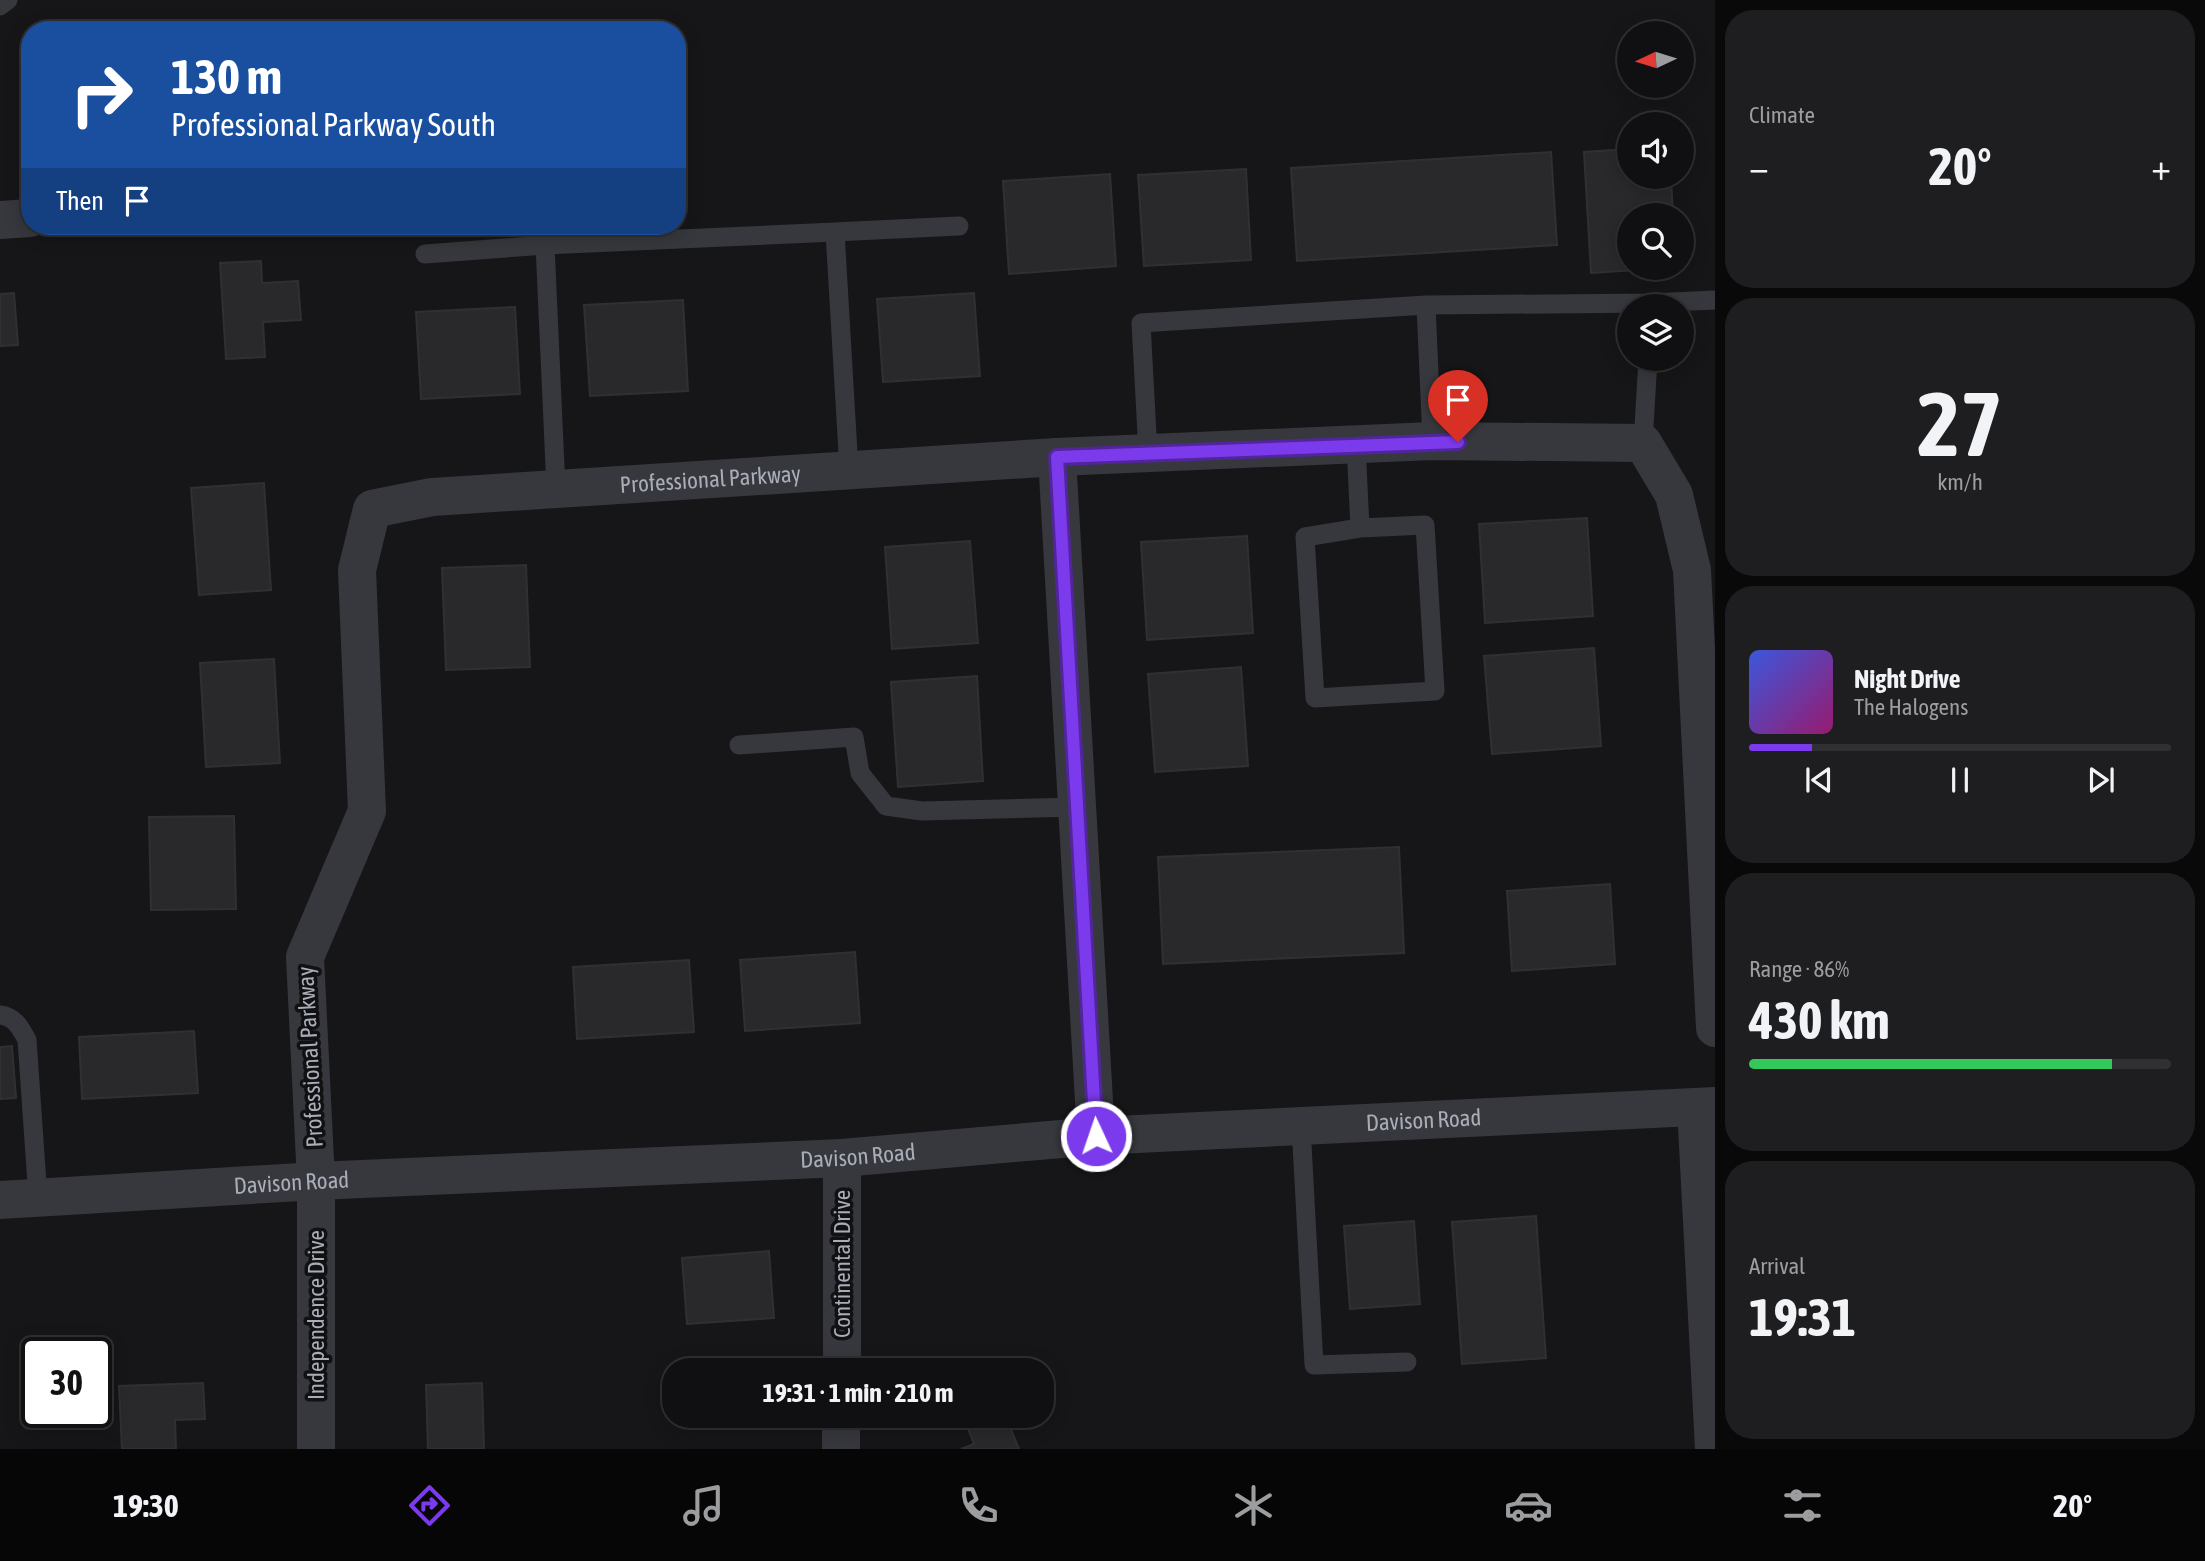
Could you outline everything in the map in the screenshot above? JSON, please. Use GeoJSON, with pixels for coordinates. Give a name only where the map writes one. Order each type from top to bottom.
{"type":"FeatureCollection","features":[{"type":"Feature","properties":{"kind":"street"},"geometry":{"type":"LineString","coordinates":[[0,220],[21,219]]}},
{"type":"Feature","properties":{"kind":"street","name":"Professional Parkway"},"geometry":{"type":"LineString","coordinates":[[316,1181],[305,957],[367,811],[357,570],[372,509],[432,497],[1057,457],[1432,441],[1643,443]]}},
{"type":"Feature","properties":{"kind":"street"},"geometry":{"type":"LineString","coordinates":[[1643,443],[1674,495],[1704,569],[1715,1028]]}},
{"type":"Feature","properties":{"kind":"street"},"geometry":{"type":"LineString","coordinates":[[1057,457],[1096,1136]]}},
{"type":"Feature","properties":{"kind":"street"},"geometry":{"type":"LineString","coordinates":[[1706,1107],[1714,1449]]}},
{"type":"Feature","properties":{"kind":"street","name":"Davison Road"},"geometry":{"type":"LineString","coordinates":[[0,1200],[316,1181],[842,1158],[1096,1136],[1706,1107]]}},
{"type":"Feature","properties":{"kind":"street","name":"Continental Drive"},"geometry":{"type":"LineString","coordinates":[[842,1158],[842,1358]]}},
{"type":"Feature","properties":{"kind":"street","name":"Independence Drive"},"geometry":{"type":"LineString","coordinates":[[316,1181],[316,1449]]}},
{"type":"Feature","properties":{"kind":"street"},"geometry":{"type":"LineString","coordinates":[[841,1428],[841,1449]]}},
{"type":"Feature","properties":{"kind":"lane"},"geometry":{"type":"LineString","coordinates":[[0,6],[8,0]]}},
{"type":"Feature","properties":{"kind":"lane"},"geometry":{"type":"LineString","coordinates":[[425,254],[545,245],[959,226]]}},
{"type":"Feature","properties":{"kind":"lane"},"geometry":{"type":"LineString","coordinates":[[834,232],[849,470]]}},
{"type":"Feature","properties":{"kind":"lane"},"geometry":{"type":"LineString","coordinates":[[545,245],[556,489]]}},
{"type":"Feature","properties":{"kind":"lane"},"geometry":{"type":"LineString","coordinates":[[1694,302],[1715,300]]}},
{"type":"Feature","properties":{"kind":"lane"},"geometry":{"type":"LineString","coordinates":[[1147,453],[1141,323],[1426,305],[1617,305]]}},
{"type":"Feature","properties":{"kind":"lane"},"geometry":{"type":"LineString","coordinates":[[1426,305],[1432,441]]}},
{"type":"Feature","properties":{"kind":"lane"},"geometry":{"type":"LineString","coordinates":[[1643,443],[1647,371]]}},
{"type":"Feature","properties":{"kind":"lane"},"geometry":{"type":"LineString","coordinates":[[1356,444],[1360,528]]}},
{"type":"Feature","properties":{"kind":"lane"},"geometry":{"type":"LineString","coordinates":[[1425,525],[1435,691],[1315,698],[1305,537],[1360,528],[1425,525]]}},
{"type":"Feature","properties":{"kind":"lane"},"geometry":{"type":"LineString","coordinates":[[739,745],[854,737],[860,773],[886,806],[922,811],[1077,807]]}},
{"type":"Feature","properties":{"kind":"lane"},"geometry":{"type":"LineString","coordinates":[[0,1015],[9,1016],[27,1040],[38,1198]]}},
{"type":"Feature","properties":{"kind":"lane"},"geometry":{"type":"LineString","coordinates":[[1301,1126],[1314,1365],[1407,1362]]}},
{"type":"Feature","properties":{"kind":"building"},"geometry":{"type":"Polygon","coordinates":[[[1617,150],[1617,189],[1672,189],[1672,203],[1617,203],[1617,271],[1591,273],[1584,152],[1617,150]]]}},
{"type":"Feature","properties":{"kind":"building"},"geometry":{"type":"Polygon","coordinates":[[[1551,152],[1557,245],[1297,261],[1291,168],[1551,152]]]}},
{"type":"Feature","properties":{"kind":"building"},"geometry":{"type":"Polygon","coordinates":[[[1246,169],[1251,260],[1144,266],[1138,175],[1246,169]]]}},
{"type":"Feature","properties":{"kind":"building"},"geometry":{"type":"Polygon","coordinates":[[[1110,174],[1116,266],[1009,274],[1003,181],[1110,174]]]}},
{"type":"Feature","properties":{"kind":"building"},"geometry":{"type":"Polygon","coordinates":[[[261,261],[262,283],[298,281],[301,320],[263,322],[265,357],[226,359],[220,263],[261,261]]]}},
{"type":"Feature","properties":{"kind":"building"},"geometry":{"type":"Polygon","coordinates":[[[14,293],[18,345],[0,346],[0,294],[14,293]]]}},
{"type":"Feature","properties":{"kind":"building"},"geometry":{"type":"Polygon","coordinates":[[[974,293],[980,376],[883,382],[877,299],[974,293]]]}},
{"type":"Feature","properties":{"kind":"building"},"geometry":{"type":"Polygon","coordinates":[[[683,300],[688,391],[590,396],[584,305],[683,300]]]}},
{"type":"Feature","properties":{"kind":"building"},"geometry":{"type":"Polygon","coordinates":[[[515,307],[520,394],[421,399],[416,312],[515,307]]]}},
{"type":"Feature","properties":{"kind":"building"},"geometry":{"type":"Polygon","coordinates":[[[264,483],[271,590],[199,595],[191,488],[264,483]]]}},
{"type":"Feature","properties":{"kind":"building"},"geometry":{"type":"Polygon","coordinates":[[[1587,518],[1593,616],[1485,623],[1479,524],[1587,518]]]}},
{"type":"Feature","properties":{"kind":"building"},"geometry":{"type":"Polygon","coordinates":[[[1247,536],[1253,633],[1147,640],[1141,542],[1247,536]]]}},
{"type":"Feature","properties":{"kind":"building"},"geometry":{"type":"Polygon","coordinates":[[[970,541],[978,643],[892,649],[885,547],[970,541]]]}},
{"type":"Feature","properties":{"kind":"building"},"geometry":{"type":"Polygon","coordinates":[[[526,565],[530,667],[446,670],[442,568],[526,565]]]}},
{"type":"Feature","properties":{"kind":"building"},"geometry":{"type":"Polygon","coordinates":[[[1594,648],[1601,746],[1492,754],[1484,656],[1594,648]]]}},
{"type":"Feature","properties":{"kind":"building"},"geometry":{"type":"Polygon","coordinates":[[[274,659],[280,763],[206,767],[200,663],[274,659]]]}},
{"type":"Feature","properties":{"kind":"building"},"geometry":{"type":"Polygon","coordinates":[[[1241,667],[1248,766],[1155,772],[1148,674],[1241,667]]]}},
{"type":"Feature","properties":{"kind":"building"},"geometry":{"type":"Polygon","coordinates":[[[977,676],[983,781],[898,787],[891,682],[977,676]]]}},
{"type":"Feature","properties":{"kind":"building"},"geometry":{"type":"Polygon","coordinates":[[[234,816],[236,909],[151,910],[149,817],[234,816]]]}},
{"type":"Feature","properties":{"kind":"building"},"geometry":{"type":"Polygon","coordinates":[[[1399,847],[1404,953],[1163,964],[1158,857],[1399,847]]]}},
{"type":"Feature","properties":{"kind":"building"},"geometry":{"type":"Polygon","coordinates":[[[1610,884],[1615,964],[1512,971],[1507,891],[1610,884]]]}},
{"type":"Feature","properties":{"kind":"building"},"geometry":{"type":"Polygon","coordinates":[[[855,952],[860,1023],[745,1031],[740,960],[855,952]]]}},
{"type":"Feature","properties":{"kind":"building"},"geometry":{"type":"Polygon","coordinates":[[[689,960],[694,1032],[577,1039],[573,967],[689,960]]]}},
{"type":"Feature","properties":{"kind":"building"},"geometry":{"type":"Polygon","coordinates":[[[194,1031],[198,1093],[82,1099],[79,1037],[194,1031]]]}},
{"type":"Feature","properties":{"kind":"building"},"geometry":{"type":"Polygon","coordinates":[[[12,1046],[16,1098],[0,1099],[0,1047],[12,1046]]]}},
{"type":"Feature","properties":{"kind":"building"},"geometry":{"type":"Polygon","coordinates":[[[1536,1216],[1546,1358],[1462,1364],[1452,1222],[1536,1216]]]}},
{"type":"Feature","properties":{"kind":"building"},"geometry":{"type":"Polygon","coordinates":[[[1414,1221],[1420,1304],[1350,1309],[1344,1226],[1414,1221]]]}},
{"type":"Feature","properties":{"kind":"building"},"geometry":{"type":"Polygon","coordinates":[[[769,1251],[774,1318],[687,1324],[682,1258],[769,1251]]]}},
{"type":"Feature","properties":{"kind":"building"},"geometry":{"type":"Polygon","coordinates":[[[203,1383],[205,1419],[175,1420],[176,1449],[122,1449],[119,1386],[203,1383]]]}},
{"type":"Feature","properties":{"kind":"building"},"geometry":{"type":"Polygon","coordinates":[[[482,1383],[484,1449],[428,1449],[426,1385],[482,1383]]]}},
{"type":"Feature","properties":{"kind":"building"},"geometry":{"type":"Polygon","coordinates":[[[968,1428],[1010,1428],[1019,1449],[961,1449],[974,1444],[968,1428]]]}},
{"type":"Feature","properties":{"kind":"route"},"geometry":{"type":"LineString","coordinates":[[1096,1136],[1057,457],[1458,442]]}}]}
